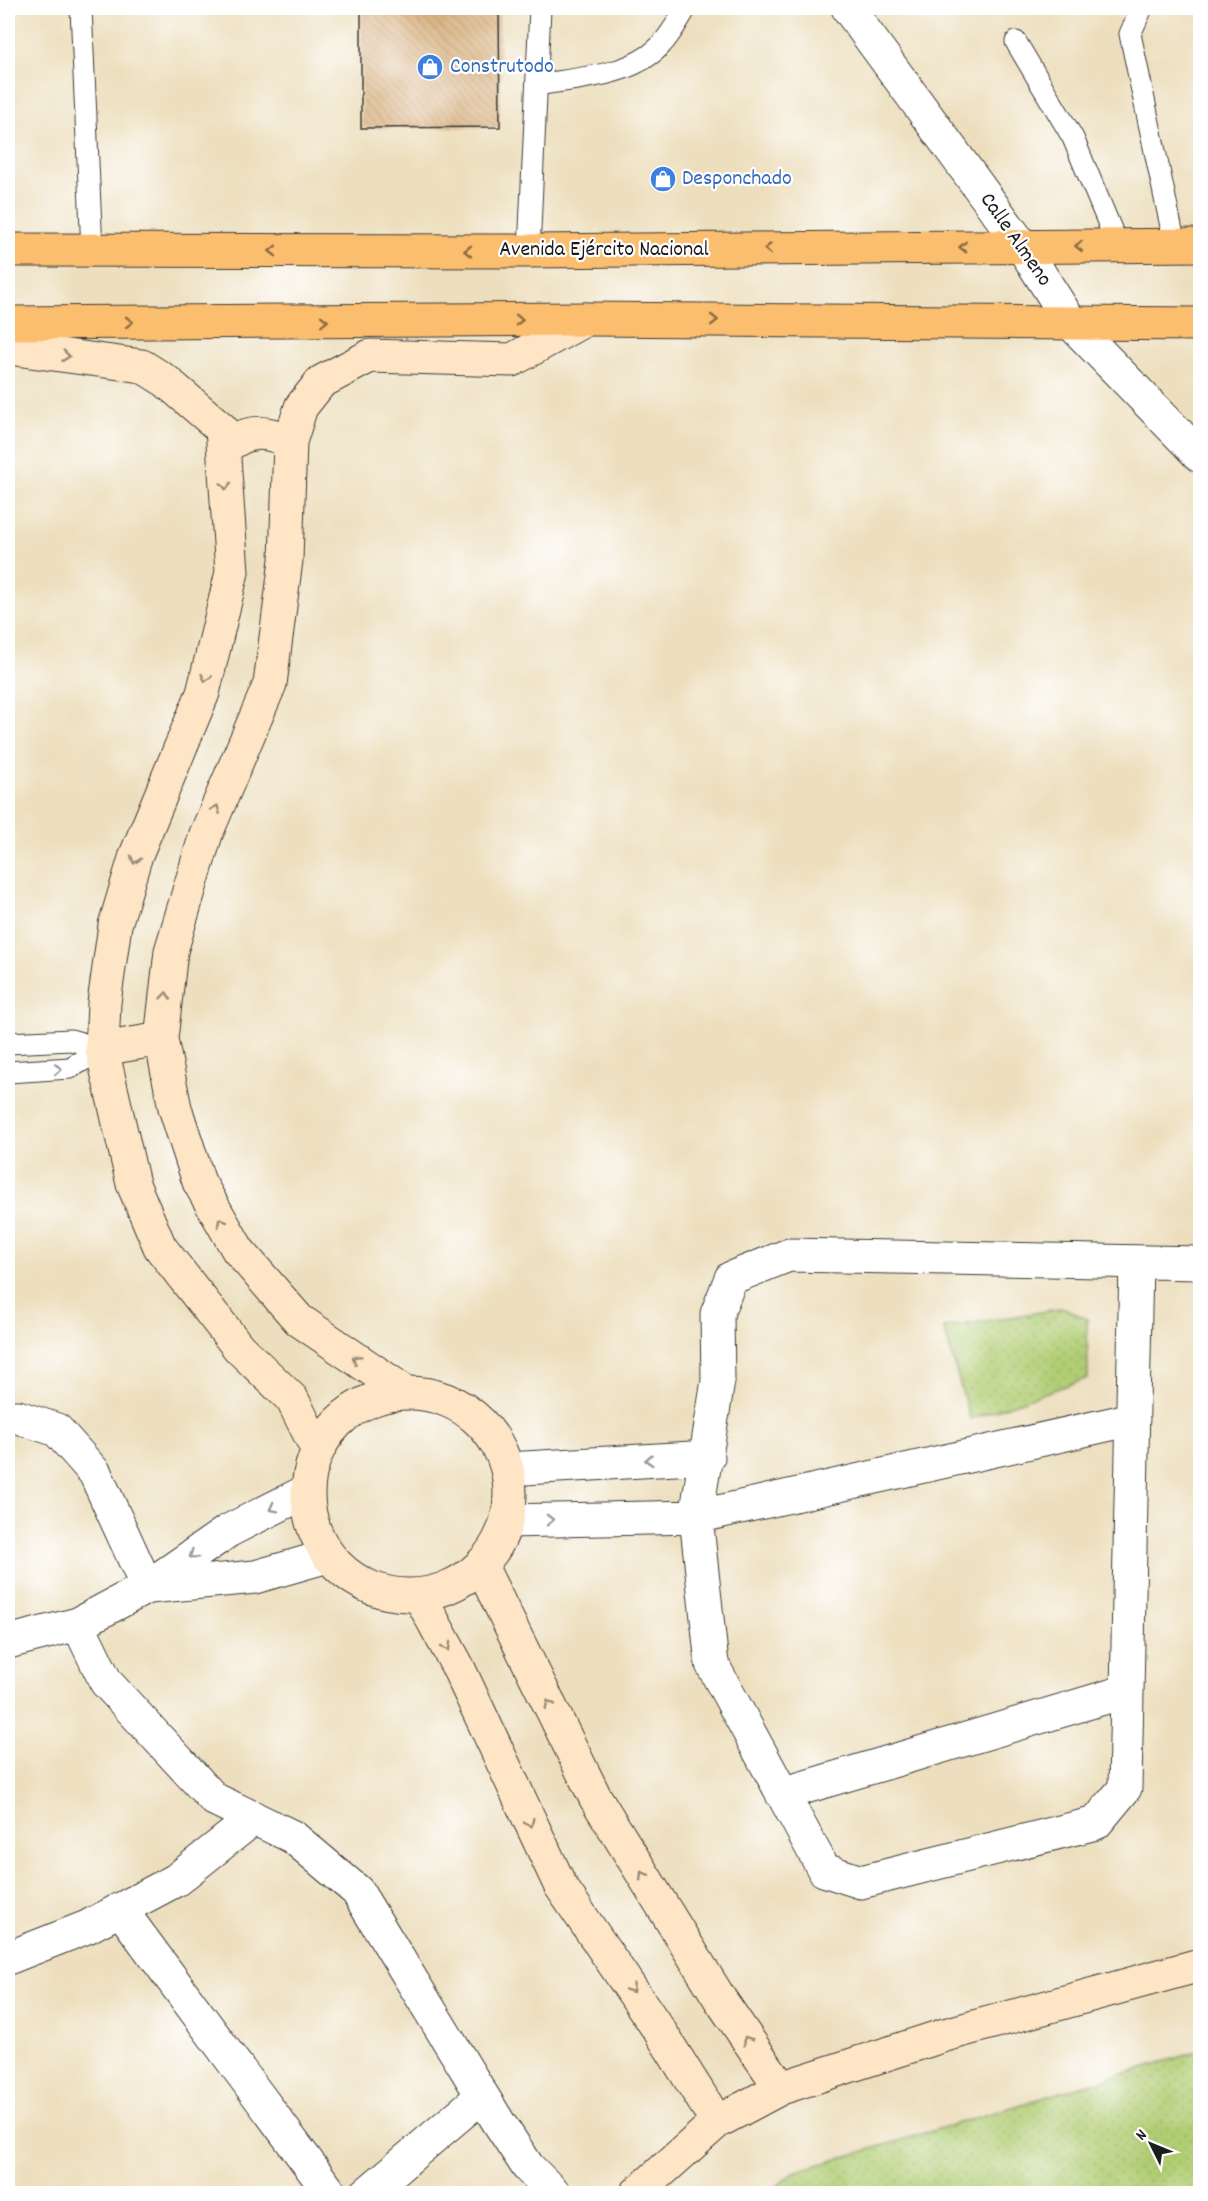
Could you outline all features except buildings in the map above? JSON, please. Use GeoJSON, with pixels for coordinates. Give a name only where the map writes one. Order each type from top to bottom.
{"type":"FeatureCollection","features":[{"type":"Feature","properties":{"kind":"main road","name":"Avenida Ejército Nacional"},"geometry":{"type":"LineString","coordinates":[[8,250],[529,251],[1188,245]]}},
{"type":"Feature","properties":{"kind":"main road"},"geometry":{"type":"LineString","coordinates":[[8,323],[586,320],[1200,324]]}},
{"type":"Feature","properties":{"kind":"street","name":"Calle Almeno"},"geometry":{"type":"LineString","coordinates":[[848,8],[1022,246],[1071,323],[1200,456]]}},
{"type":"Feature","properties":{"kind":"street"},"geometry":{"type":"LineString","coordinates":[[405,1392],[299,1320],[238,1251],[199,1182],[175,1108],[161,1039],[171,951],[206,834],[270,684],[286,560],[290,442],[301,407],[321,382],[370,356],[512,360],[586,320]]}},
{"type":"Feature","properties":{"kind":"street"},"geometry":{"type":"LineString","coordinates":[[8,348],[142,366],[166,381],[222,429],[231,572],[203,693],[136,855],[115,925],[104,1003],[102,1048],[133,1184],[160,1247],[239,1348],[292,1399],[317,1449]]}},
{"type":"Feature","properties":{"kind":"street"},"geometry":{"type":"LineString","coordinates":[[224,449],[248,434],[262,432],[277,435],[290,442]]}},
{"type":"Feature","properties":{"kind":"street"},"geometry":{"type":"LineString","coordinates":[[102,1048],[161,1039]]}},
{"type":"Feature","properties":{"kind":"street"},"geometry":{"type":"LineString","coordinates":[[1136,1262],[1125,1788],[1096,1823],[861,1882],[824,1870],[712,1664],[696,1517],[708,1457],[718,1382],[717,1314],[731,1278],[789,1255],[1200,1263]]}},
{"type":"Feature","properties":{"kind":"street"},"geometry":{"type":"LineString","coordinates":[[405,1392],[440,1396],[471,1412],[494,1437],[508,1469],[511,1495],[507,1521],[498,1545],[481,1566],[453,1586],[419,1595],[385,1593],[353,1580],[328,1556],[312,1526],[307,1491],[317,1449],[332,1427],[353,1409],[378,1396],[405,1392]]}},
{"type":"Feature","properties":{"kind":"street"},"geometry":{"type":"LineString","coordinates":[[8,1417],[18,1417],[57,1430],[94,1473],[147,1587]]}},
{"type":"Feature","properties":{"kind":"street"},"geometry":{"type":"LineString","coordinates":[[507,1521],[696,1517],[1133,1419]]}},
{"type":"Feature","properties":{"kind":"street"},"geometry":{"type":"LineString","coordinates":[[508,1469],[708,1457]]}},
{"type":"Feature","properties":{"kind":"street"},"geometry":{"type":"LineString","coordinates":[[8,1642],[78,1624],[147,1587],[228,1531],[307,1491]]}},
{"type":"Feature","properties":{"kind":"street"},"geometry":{"type":"LineString","coordinates":[[147,1587],[255,1576],[328,1556]]}},
{"type":"Feature","properties":{"kind":"street"},"geometry":{"type":"LineString","coordinates":[[481,1566],[595,1797],[720,2000],[781,2088]]}},
{"type":"Feature","properties":{"kind":"street"},"geometry":{"type":"LineString","coordinates":[[419,1595],[458,1667],[560,1885],[661,2033],[717,2122]]}},
{"type":"Feature","properties":{"kind":"street"},"geometry":{"type":"LineString","coordinates":[[78,1624],[106,1682],[170,1754],[214,1799],[293,1837],[357,1890],[482,2096],[528,2167],[555,2193]]}},
{"type":"Feature","properties":{"kind":"street"},"geometry":{"type":"LineString","coordinates":[[782,1794],[1127,1691]]}},
{"type":"Feature","properties":{"kind":"street"},"geometry":{"type":"LineString","coordinates":[[8,1958],[87,1927],[176,1880],[254,1818]]}},
{"type":"Feature","properties":{"kind":"street"},"geometry":{"type":"LineString","coordinates":[[120,1910],[331,2193]]}},
{"type":"Feature","properties":{"kind":"street"},"geometry":{"type":"LineString","coordinates":[[636,2193],[717,2122],[781,2088],[945,2035],[1200,1965]]}},
{"type":"Feature","properties":{"kind":"street"},"geometry":{"type":"LineString","coordinates":[[366,2193],[482,2096]]}},
{"type":"Feature","properties":{"kind":"lane"},"geometry":{"type":"LineString","coordinates":[[81,8],[92,250]]}},
{"type":"Feature","properties":{"kind":"lane"},"geometry":{"type":"LineString","coordinates":[[529,251],[540,8]]}},
{"type":"Feature","properties":{"kind":"lane"},"geometry":{"type":"LineString","coordinates":[[537,85],[622,69],[643,59],[670,35],[686,8]]}},
{"type":"Feature","properties":{"kind":"lane"},"geometry":{"type":"LineString","coordinates":[[1142,8],[1130,34],[1188,245]]}},
{"type":"Feature","properties":{"kind":"lane"},"geometry":{"type":"LineString","coordinates":[[1016,42],[1072,138],[1118,246]]}},
{"type":"Feature","properties":{"kind":"lane"},"geometry":{"type":"LineString","coordinates":[[8,1043],[71,1040],[102,1048]]}},
{"type":"Feature","properties":{"kind":"lane"},"geometry":{"type":"LineString","coordinates":[[8,1072],[70,1068],[102,1048]]}},
{"type":"Feature","properties":{"kind":"green space"},"geometry":{"type":"Polygon","coordinates":[[[1064,1308],[1087,1319],[1088,1378],[970,1419],[944,1328],[1064,1308]]]}},
{"type":"Feature","properties":{"kind":"green space"},"geometry":{"type":"Polygon","coordinates":[[[1200,2051],[1200,2193],[769,2193],[794,2172],[1200,2051]]]}},
{"type":"Feature","properties":{"kind":"place","name":"Construtodo"},"geometry":{"type":"Point","coordinates":[430,67]}},
{"type":"Feature","properties":{"kind":"place","name":"Desponchado"},"geometry":{"type":"Point","coordinates":[663,179]}}]}
